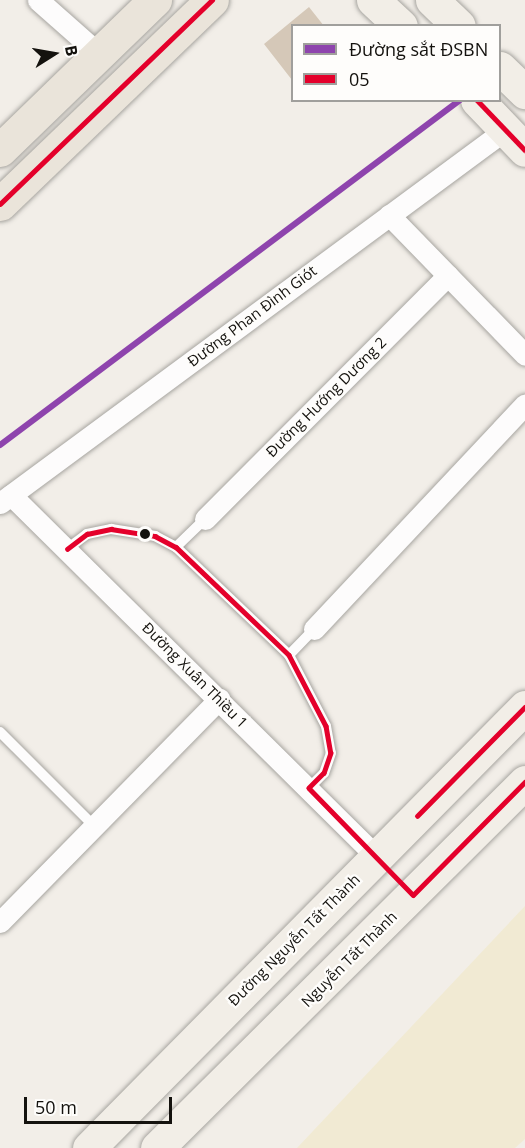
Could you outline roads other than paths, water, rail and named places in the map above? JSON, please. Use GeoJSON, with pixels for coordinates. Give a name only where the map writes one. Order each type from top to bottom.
{"type":"FeatureCollection","features":[{"type":"Feature","properties":{"kind":"highway"},"geometry":{"type":"LineString","coordinates":[[0,150],[155,0]]}},
{"type":"Feature","properties":{"kind":"highway"},"geometry":{"type":"LineString","coordinates":[[0,204],[212,0]]}},
{"type":"Feature","properties":{"kind":"main road"},"geometry":{"type":"LineString","coordinates":[[373,0],[399,24]]}},
{"type":"Feature","properties":{"kind":"main road"},"geometry":{"type":"LineString","coordinates":[[432,0],[457,24]]}},
{"type":"Feature","properties":{"kind":"main road"},"geometry":{"type":"LineString","coordinates":[[501,69],[525,93]]}},
{"type":"Feature","properties":{"kind":"main road"},"geometry":{"type":"LineString","coordinates":[[479,102],[515,140]]}},
{"type":"Feature","properties":{"kind":"main road","name":"Đường Nguyễn Tất Thành"},"geometry":{"type":"LineString","coordinates":[[89,1148],[525,707]]}},
{"type":"Feature","properties":{"kind":"main road","name":"Nguyễn Tất Thành"},"geometry":{"type":"LineString","coordinates":[[157,1148],[276,1033],[525,782]]}},
{"type":"Feature","properties":{"kind":"main road"},"geometry":{"type":"LineString","coordinates":[[377,857],[413,895]]}},
{"type":"Feature","properties":{"kind":"street"},"geometry":{"type":"LineString","coordinates":[[38,0],[99,54]]}},
{"type":"Feature","properties":{"kind":"street","name":"Đường Phan Đình Giót"},"geometry":{"type":"LineString","coordinates":[[6,499],[389,215],[515,140]]}},
{"type":"Feature","properties":{"kind":"street"},"geometry":{"type":"LineString","coordinates":[[389,215],[525,355]]}},
{"type":"Feature","properties":{"kind":"street","name":"Đường Hướng Dương 2"},"geometry":{"type":"LineString","coordinates":[[205,519],[448,275]]}},
{"type":"Feature","properties":{"kind":"street"},"geometry":{"type":"LineString","coordinates":[[314,628],[525,404]]}},
{"type":"Feature","properties":{"kind":"street","name":"Đường Xuân Thiều 1"},"geometry":{"type":"LineString","coordinates":[[6,499],[67,549],[377,857]]}},
{"type":"Feature","properties":{"kind":"street"},"geometry":{"type":"LineString","coordinates":[[0,922],[219,699]]}},
{"type":"Feature","properties":{"kind":"lane"},"geometry":{"type":"LineString","coordinates":[[176,548],[205,519]]}},
{"type":"Feature","properties":{"kind":"lane"},"geometry":{"type":"LineString","coordinates":[[67,549],[87,534],[111,529],[155,536],[176,548],[289,655],[326,726],[331,753],[324,773],[309,788]]}},
{"type":"Feature","properties":{"kind":"lane"},"geometry":{"type":"LineString","coordinates":[[289,655],[314,628]]}},
{"type":"Feature","properties":{"kind":"lane"},"geometry":{"type":"LineString","coordinates":[[0,732],[94,826]]}},
{"type":"Feature","properties":{"kind":"rail line","name":"ĐSBN"},"geometry":{"type":"LineString","coordinates":[[0,445],[457,102]]}}]}
